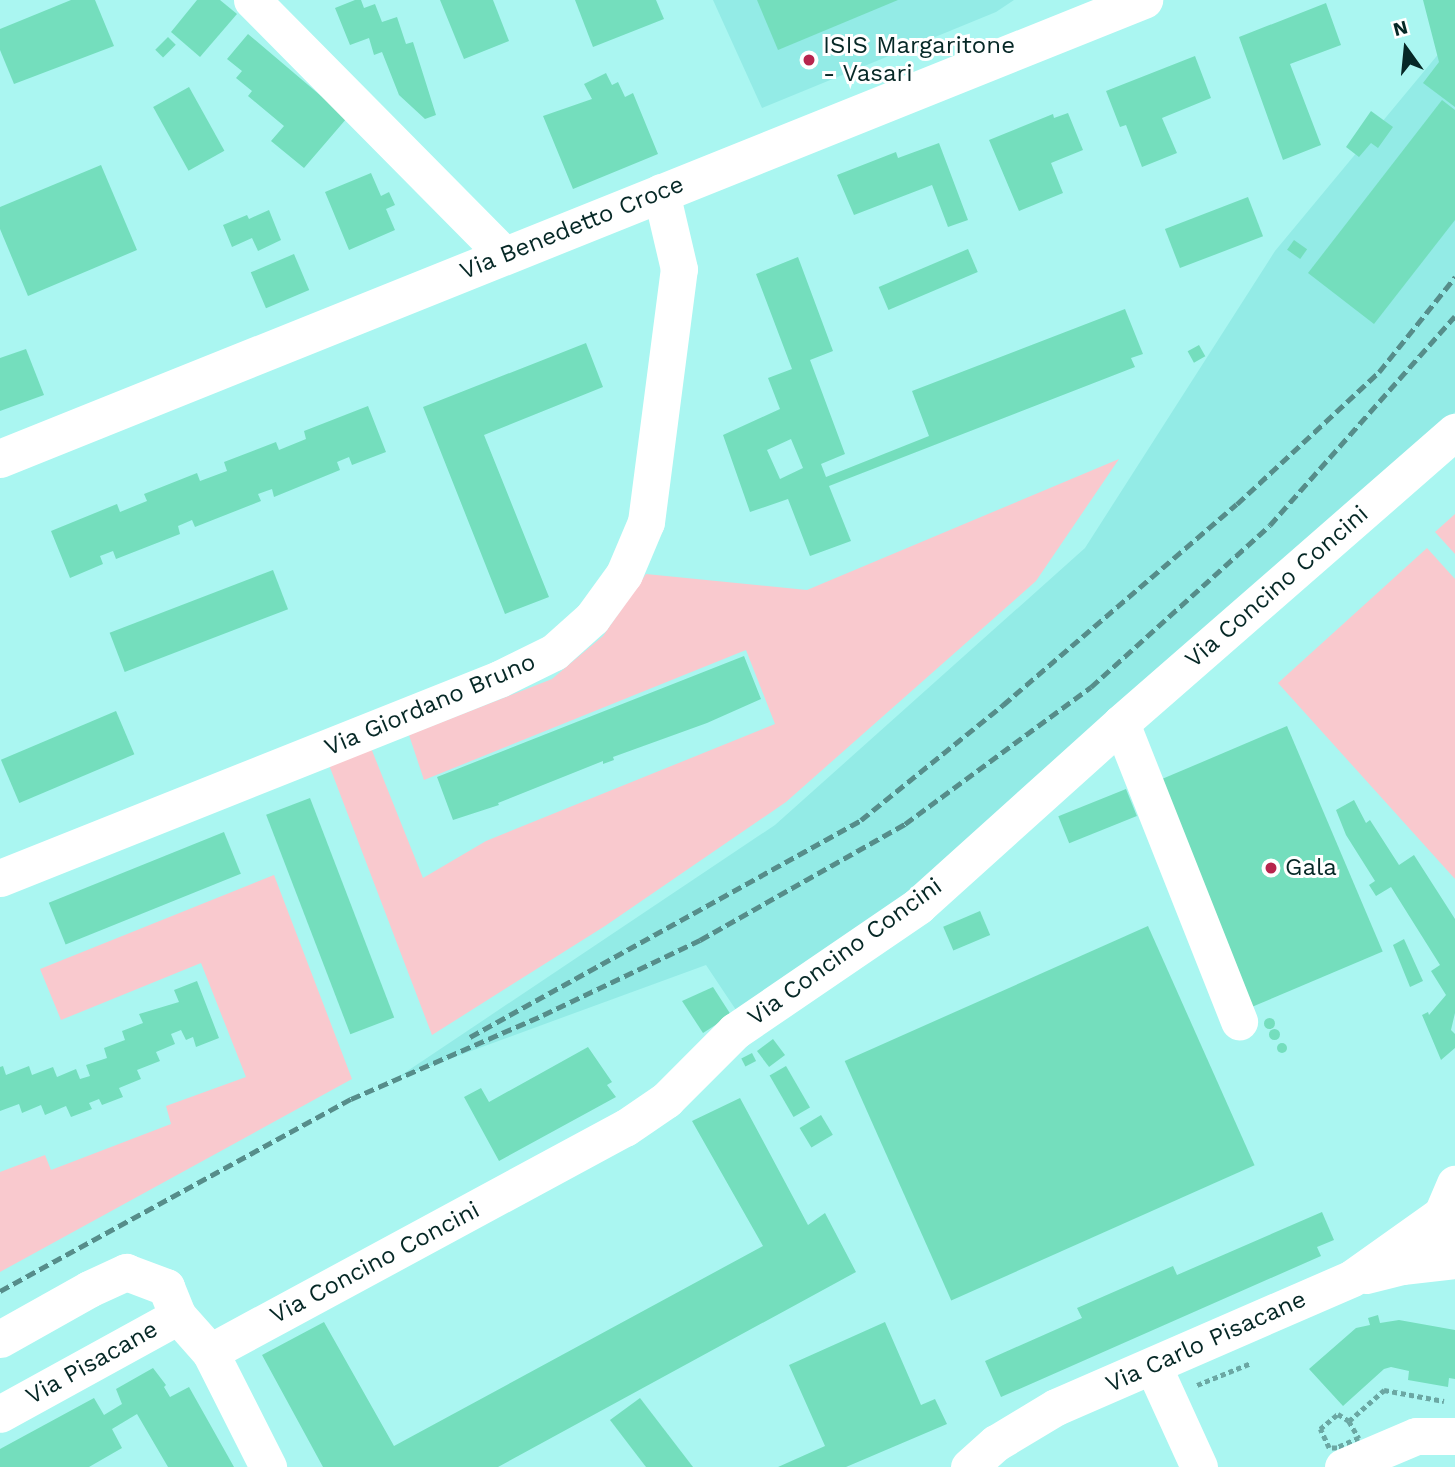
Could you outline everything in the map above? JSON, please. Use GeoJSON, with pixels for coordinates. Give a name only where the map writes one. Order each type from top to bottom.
{"type":"FeatureCollection","features":[{"type":"Feature","properties":{"kind":"main road","name":"Via Benedetto Croce"},"geometry":{"type":"LineString","coordinates":[[0,459],[1128,3]]}},
{"type":"Feature","properties":{"kind":"street"},"geometry":{"type":"LineString","coordinates":[[252,0],[504,255]]}},
{"type":"Feature","properties":{"kind":"street","name":"Via Giordano Bruno"},"geometry":{"type":"LineString","coordinates":[[0,878],[499,679],[554,652],[592,618],[624,574],[646,522],[679,269],[661,192]]}},
{"type":"Feature","properties":{"kind":"street","name":"Via Concino Concini"},"geometry":{"type":"LineString","coordinates":[[210,1352],[361,1284],[631,1139],[735,1031],[918,906],[1121,723],[1455,432]]}},
{"type":"Feature","properties":{"kind":"street"},"geometry":{"type":"LineString","coordinates":[[1121,723],[1239,1021]]}},
{"type":"Feature","properties":{"kind":"street"},"geometry":{"type":"LineString","coordinates":[[1352,1278],[1402,1266],[1455,1258],[1442,1231],[1448,1199]]}},
{"type":"Feature","properties":{"kind":"street","name":"Via Carlo Pisacane"},"geometry":{"type":"LineString","coordinates":[[969,1467],[996,1443],[1056,1408],[1352,1278],[1448,1199]]}},
{"type":"Feature","properties":{"kind":"street","name":"Via Pisacane"},"geometry":{"type":"LineString","coordinates":[[0,1339],[89,1289],[126,1272],[166,1287],[181,1307],[0,1414]]}},
{"type":"Feature","properties":{"kind":"street"},"geometry":{"type":"LineString","coordinates":[[181,1307],[210,1352],[268,1467]]}},
{"type":"Feature","properties":{"kind":"street"},"geometry":{"type":"LineString","coordinates":[[1153,1366],[1199,1467]]}},
{"type":"Feature","properties":{"kind":"street"},"geometry":{"type":"LineString","coordinates":[[1343,1467],[1416,1436],[1455,1436]]}},
{"type":"Feature","properties":{"kind":"path"},"geometry":{"type":"LineString","coordinates":[[1192,1387],[1251,1363]]}},
{"type":"Feature","properties":{"kind":"path"},"geometry":{"type":"LineString","coordinates":[[1349,1421],[1384,1390],[1455,1403]]}},
{"type":"Feature","properties":{"kind":"shaded area","name":"ISIS Margaritone - Vasari"},"geometry":{"type":"Polygon","coordinates":[[[713,0],[1014,0],[996,12],[762,108],[713,0]]]}},
{"type":"Feature","properties":{"kind":"shaded area"},"geometry":{"type":"Polygon","coordinates":[[[1455,34],[1455,412],[911,899],[740,1016],[706,965],[397,1078],[775,825],[1085,548],[1275,251],[1455,34]]]}},
{"type":"Feature","properties":{"kind":"shaded area"},"geometry":{"type":"Polygon","coordinates":[[[1119,459],[1036,581],[786,802],[605,926],[432,1035],[329,765],[371,748],[423,878],[486,841],[775,724],[746,650],[424,780],[409,735],[552,679],[603,636],[646,574],[807,590],[1119,459]]]}},
{"type":"Feature","properties":{"kind":"shaded area"},"geometry":{"type":"Polygon","coordinates":[[[1455,514],[1455,554],[1435,532],[1455,514]]]}},
{"type":"Feature","properties":{"kind":"shaded area"},"geometry":{"type":"Polygon","coordinates":[[[1427,548],[1455,579],[1455,879],[1278,683],[1427,548]]]}},
{"type":"Feature","properties":{"kind":"shaded area"},"geometry":{"type":"Polygon","coordinates":[[[274,875],[352,1079],[0,1272],[0,1172],[45,1155],[51,1170],[171,1124],[166,1106],[246,1077],[201,963],[61,1020],[40,969],[274,875]]]}},
{"type":"Feature","properties":{"kind":"building"},"geometry":{"type":"Polygon","coordinates":[[[71,0],[95,0],[114,46],[14,84],[0,50],[0,29],[71,0]]]}},
{"type":"Feature","properties":{"kind":"building"},"geometry":{"type":"Polygon","coordinates":[[[197,0],[220,0],[237,14],[200,57],[171,32],[197,0]]]}},
{"type":"Feature","properties":{"kind":"building"},"geometry":{"type":"Polygon","coordinates":[[[361,0],[364,8],[375,4],[382,22],[397,17],[406,44],[413,42],[436,115],[425,119],[399,95],[382,52],[374,55],[369,38],[350,45],[335,8],[361,0]]]}},
{"type":"Feature","properties":{"kind":"building"},"geometry":{"type":"Polygon","coordinates":[[[440,0],[493,0],[509,41],[464,59],[440,0]]]}},
{"type":"Feature","properties":{"kind":"building"},"geometry":{"type":"Polygon","coordinates":[[[575,0],[656,0],[664,19],[593,47],[575,0]]]}},
{"type":"Feature","properties":{"kind":"building"},"geometry":{"type":"Polygon","coordinates":[[[757,0],[898,0],[778,50],[757,0]]]}},
{"type":"Feature","properties":{"kind":"building"},"geometry":{"type":"Polygon","coordinates":[[[1423,0],[1455,0],[1455,107],[1423,83],[1439,62],[1423,0]]]}},
{"type":"Feature","properties":{"kind":"building"},"geometry":{"type":"Polygon","coordinates":[[[1326,3],[1341,45],[1290,64],[1321,145],[1283,160],[1239,37],[1326,3]]]}},
{"type":"Feature","properties":{"kind":"building"},"geometry":{"type":"Polygon","coordinates":[[[248,34],[347,118],[304,168],[271,141],[284,126],[248,96],[252,91],[236,78],[242,71],[227,59],[248,34]]]}},
{"type":"Feature","properties":{"kind":"building"},"geometry":{"type":"Polygon","coordinates":[[[168,37],[176,45],[163,58],[155,50],[168,37]]]}},
{"type":"Feature","properties":{"kind":"building"},"geometry":{"type":"Polygon","coordinates":[[[1195,56],[1211,98],[1162,118],[1177,153],[1142,167],[1126,125],[1120,127],[1106,91],[1195,56]]]}},
{"type":"Feature","properties":{"kind":"building"},"geometry":{"type":"Polygon","coordinates":[[[606,73],[612,85],[618,82],[625,97],[633,93],[658,154],[573,189],[543,116],[592,99],[584,84],[606,73]]]}},
{"type":"Feature","properties":{"kind":"building"},"geometry":{"type":"Polygon","coordinates":[[[189,87],[224,151],[189,171],[153,107],[189,87]]]}},
{"type":"Feature","properties":{"kind":"building"},"geometry":{"type":"Polygon","coordinates":[[[1442,100],[1455,110],[1455,220],[1374,324],[1308,273],[1442,100]]]}},
{"type":"Feature","properties":{"kind":"building"},"geometry":{"type":"Polygon","coordinates":[[[1371,111],[1393,127],[1378,148],[1371,143],[1359,157],[1346,147],[1371,111]]]}},
{"type":"Feature","properties":{"kind":"building"},"geometry":{"type":"Polygon","coordinates":[[[1068,113],[1083,150],[1051,163],[1063,193],[1019,211],[989,140],[1053,114],[1054,118],[1068,113]]]}},
{"type":"Feature","properties":{"kind":"building"},"geometry":{"type":"Polygon","coordinates":[[[939,143],[968,220],[948,227],[932,185],[854,215],[837,175],[896,152],[898,158],[939,143]]]}},
{"type":"Feature","properties":{"kind":"building"},"geometry":{"type":"Polygon","coordinates":[[[101,165],[137,250],[28,296],[0,229],[0,207],[101,165]]]}},
{"type":"Feature","properties":{"kind":"building"},"geometry":{"type":"Polygon","coordinates":[[[371,173],[381,196],[389,192],[395,205],[386,209],[395,230],[349,250],[325,192],[371,173]]]}},
{"type":"Feature","properties":{"kind":"building"},"geometry":{"type":"Polygon","coordinates":[[[1248,197],[1263,236],[1180,268],[1165,229],[1248,197]]]}},
{"type":"Feature","properties":{"kind":"building"},"geometry":{"type":"Polygon","coordinates":[[[269,210],[281,240],[258,251],[252,238],[232,247],[223,225],[247,215],[249,219],[269,210]]]}},
{"type":"Feature","properties":{"kind":"building"},"geometry":{"type":"Polygon","coordinates":[[[1294,240],[1307,249],[1300,259],[1287,250],[1294,240]]]}},
{"type":"Feature","properties":{"kind":"building"},"geometry":{"type":"Polygon","coordinates":[[[968,249],[978,272],[888,310],[879,287],[968,249]]]}},
{"type":"Feature","properties":{"kind":"building"},"geometry":{"type":"Polygon","coordinates":[[[294,254],[309,290],[266,308],[251,272],[294,254]]]}},
{"type":"Feature","properties":{"kind":"building"},"geometry":{"type":"Polygon","coordinates":[[[798,257],[833,351],[810,360],[845,454],[821,464],[826,477],[929,436],[912,391],[1125,309],[1143,354],[1131,358],[1135,367],[829,486],[851,541],[810,556],[788,499],[750,512],[723,435],[780,409],[768,378],[792,369],[756,274],[798,257]],[[791,439],[767,450],[780,479],[803,468],[791,439]]]}},
{"type":"Feature","properties":{"kind":"building"},"geometry":{"type":"Polygon","coordinates":[[[586,343],[603,387],[484,435],[549,597],[505,614],[423,407],[586,343]]]}},
{"type":"Feature","properties":{"kind":"building"},"geometry":{"type":"Polygon","coordinates":[[[1199,345],[1205,356],[1194,363],[1188,351],[1199,345]]]}},
{"type":"Feature","properties":{"kind":"building"},"geometry":{"type":"Polygon","coordinates":[[[26,349],[44,395],[0,411],[0,358],[26,349]]]}},
{"type":"Feature","properties":{"kind":"building"},"geometry":{"type":"Polygon","coordinates":[[[368,406],[386,452],[352,465],[349,457],[337,462],[340,470],[274,497],[272,489],[258,494],[261,501],[195,527],[192,520],[178,526],[180,534],[116,559],[113,551],[100,556],[103,564],[70,578],[51,531],[117,504],[120,512],[147,501],[144,494],[197,473],[200,481],[227,471],[224,462],[276,442],[279,450],[306,439],[304,431],[368,406]]]}},
{"type":"Feature","properties":{"kind":"building"},"geometry":{"type":"Polygon","coordinates":[[[273,570],[288,609],[125,672],[110,633],[273,570]]]}},
{"type":"Feature","properties":{"kind":"building"},"geometry":{"type":"Polygon","coordinates":[[[744,656],[761,699],[707,723],[613,757],[614,760],[603,764],[603,761],[498,803],[499,805],[453,820],[437,777],[744,656]]]}},
{"type":"Feature","properties":{"kind":"building"},"geometry":{"type":"Polygon","coordinates":[[[116,711],[134,754],[19,803],[1,760],[116,711]]]}},
{"type":"Feature","properties":{"kind":"building","name":"Gala"},"geometry":{"type":"Polygon","coordinates":[[[1287,726],[1383,952],[1253,1007],[1157,781],[1287,726]]]}},
{"type":"Feature","properties":{"kind":"building"},"geometry":{"type":"Polygon","coordinates":[[[1126,789],[1137,816],[1069,843],[1058,816],[1126,789]]]}},
{"type":"Feature","properties":{"kind":"building"},"geometry":{"type":"Polygon","coordinates":[[[310,798],[394,1017],[350,1034],[266,815],[310,798]]]}},
{"type":"Feature","properties":{"kind":"building"},"geometry":{"type":"Polygon","coordinates":[[[1354,800],[1366,823],[1370,820],[1399,865],[1414,855],[1455,919],[1455,1013],[1451,1030],[1455,1034],[1455,1048],[1441,1060],[1422,1015],[1428,1012],[1429,1015],[1446,995],[1431,971],[1440,965],[1391,887],[1376,896],[1369,885],[1375,881],[1346,835],[1336,810],[1354,800]]]}},
{"type":"Feature","properties":{"kind":"building"},"geometry":{"type":"Polygon","coordinates":[[[224,832],[241,874],[66,945],[49,903],[224,832]]]}},
{"type":"Feature","properties":{"kind":"building"},"geometry":{"type":"Polygon","coordinates":[[[980,911],[990,935],[953,951],[943,927],[980,911]]]}},
{"type":"Feature","properties":{"kind":"building"},"geometry":{"type":"Polygon","coordinates":[[[1148,926],[1255,1165],[951,1300],[845,1061],[1148,926]]]}},
{"type":"Feature","properties":{"kind":"building"},"geometry":{"type":"Polygon","coordinates":[[[1404,939],[1423,981],[1410,987],[1393,945],[1404,939]]]}},
{"type":"Feature","properties":{"kind":"building"},"geometry":{"type":"Polygon","coordinates":[[[197,981],[219,1038],[196,1047],[193,1037],[186,1040],[181,1030],[171,1034],[175,1044],[156,1052],[160,1061],[137,1070],[141,1079],[119,1088],[123,1097],[102,1105],[99,1099],[89,1103],[92,1109],[71,1117],[66,1106],[45,1115],[41,1105],[22,1113],[19,1104],[0,1111],[0,1067],[3,1066],[6,1075],[29,1066],[32,1075],[53,1067],[57,1077],[76,1069],[80,1079],[90,1076],[86,1065],[107,1058],[104,1048],[125,1040],[122,1031],[143,1023],[139,1014],[179,1002],[174,990],[197,981]]]}},
{"type":"Feature","properties":{"kind":"building"},"geometry":{"type":"Polygon","coordinates":[[[713,987],[731,1015],[703,1033],[682,1001],[713,987]]]}},
{"type":"Feature","properties":{"kind":"building"},"geometry":{"type":"Polygon","coordinates":[[[1269,1017],[1275,1023],[1269,1029],[1263,1023],[1269,1017]]]}},
{"type":"Feature","properties":{"kind":"building"},"geometry":{"type":"Polygon","coordinates":[[[1274,1028],[1280,1034],[1274,1040],[1268,1034],[1274,1028]]]}},
{"type":"Feature","properties":{"kind":"building"},"geometry":{"type":"Polygon","coordinates":[[[773,1039],[785,1055],[769,1067],[757,1051],[773,1039]]]}},
{"type":"Feature","properties":{"kind":"building"},"geometry":{"type":"Polygon","coordinates":[[[1282,1043],[1286,1044],[1286,1052],[1282,1053],[1278,1052],[1277,1048],[1278,1044],[1282,1043]]]}},
{"type":"Feature","properties":{"kind":"building"},"geometry":{"type":"Polygon","coordinates":[[[588,1047],[612,1082],[607,1085],[616,1097],[499,1161],[464,1097],[481,1088],[489,1102],[588,1047]]]}},
{"type":"Feature","properties":{"kind":"building"},"geometry":{"type":"Polygon","coordinates":[[[752,1053],[756,1061],[745,1066],[741,1058],[752,1053]]]}},
{"type":"Feature","properties":{"kind":"building"},"geometry":{"type":"Polygon","coordinates":[[[786,1066],[810,1108],[794,1117],[770,1076],[786,1066]]]}},
{"type":"Feature","properties":{"kind":"building"},"geometry":{"type":"Polygon","coordinates":[[[740,1098],[808,1225],[825,1213],[856,1272],[498,1467],[323,1467],[262,1355],[324,1322],[394,1446],[763,1246],[692,1121],[740,1098]]]}},
{"type":"Feature","properties":{"kind":"building"},"geometry":{"type":"Polygon","coordinates":[[[821,1115],[833,1135],[811,1148],[800,1128],[821,1115]]]}},
{"type":"Feature","properties":{"kind":"building"},"geometry":{"type":"Polygon","coordinates":[[[1322,1212],[1334,1240],[1317,1247],[1321,1256],[1001,1397],[985,1361],[1082,1318],[1077,1308],[1173,1266],[1177,1275],[1322,1212]]]}},
{"type":"Feature","properties":{"kind":"building"},"geometry":{"type":"Polygon","coordinates":[[[1378,1315],[1380,1323],[1399,1320],[1455,1330],[1455,1379],[1449,1378],[1448,1387],[1408,1380],[1409,1371],[1391,1367],[1384,1369],[1343,1406],[1309,1369],[1356,1328],[1370,1325],[1368,1318],[1378,1315]]]}},
{"type":"Feature","properties":{"kind":"building"},"geometry":{"type":"Polygon","coordinates":[[[885,1322],[921,1405],[935,1399],[947,1424],[846,1467],[778,1467],[825,1446],[789,1365],[885,1322]]]}},
{"type":"Feature","properties":{"kind":"building"},"geometry":{"type":"Polygon","coordinates":[[[153,1368],[166,1385],[164,1387],[170,1397],[189,1387],[234,1467],[168,1467],[137,1414],[112,1429],[122,1448],[89,1467],[0,1467],[0,1449],[94,1398],[104,1415],[122,1404],[116,1389],[153,1368]]]}},
{"type":"Feature","properties":{"kind":"building"},"geometry":{"type":"Polygon","coordinates":[[[640,1398],[693,1467],[646,1467],[610,1420],[640,1398]]]}},
{"type":"Feature","properties":{"kind":"railway"},"geometry":{"type":"LineString","coordinates":[[470,1037],[861,820],[1003,705],[1237,504],[1379,372],[1455,277]]}},
{"type":"Feature","properties":{"kind":"railway"},"geometry":{"type":"LineString","coordinates":[[0,1291],[351,1099],[543,1015],[700,940],[905,824],[1091,687],[1270,525],[1455,316]]}},
{"type":"Feature","properties":{"kind":"place","name":"ISIS Margaritone - Vasari"},"geometry":{"type":"Point","coordinates":[809,60]}},
{"type":"Feature","properties":{"kind":"place","name":"Gala"},"geometry":{"type":"Point","coordinates":[1271,868]}}]}
